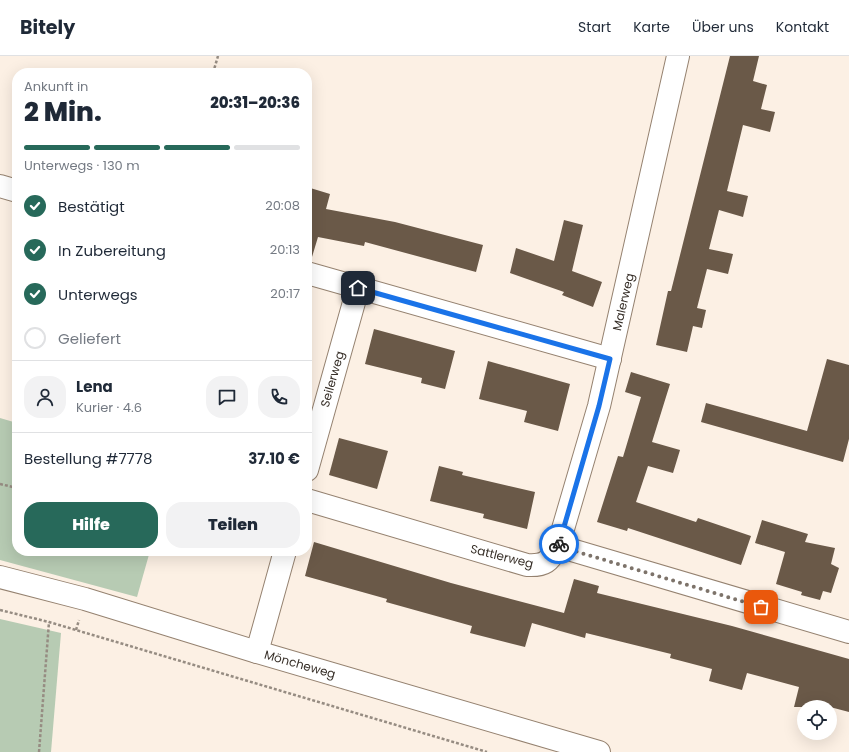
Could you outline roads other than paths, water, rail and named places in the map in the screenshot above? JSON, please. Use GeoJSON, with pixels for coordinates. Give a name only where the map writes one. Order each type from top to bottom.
{"type":"FeatureCollection","features":[{"type":"Feature","properties":{"kind":"street","name":"Malerweg"},"geometry":{"type":"LineString","coordinates":[[558,546],[599,406],[678,56]]}},
{"type":"Feature","properties":{"kind":"street"},"geometry":{"type":"LineString","coordinates":[[0,186],[12,190]]}},
{"type":"Feature","properties":{"kind":"street"},"geometry":{"type":"LineString","coordinates":[[312,274],[610,359]]}},
{"type":"Feature","properties":{"kind":"street","name":"Seilerweg"},"geometry":{"type":"LineString","coordinates":[[312,452],[358,288]]}},
{"type":"Feature","properties":{"kind":"street","name":"Sattlerweg"},"geometry":{"type":"LineString","coordinates":[[312,501],[527,565],[540,566],[551,558],[558,546]]}},
{"type":"Feature","properties":{"kind":"street"},"geometry":{"type":"LineString","coordinates":[[558,546],[849,632]]}},
{"type":"Feature","properties":{"kind":"street"},"geometry":{"type":"LineString","coordinates":[[258,652],[284,556]]}},
{"type":"Feature","properties":{"kind":"street","name":"Möncheweg"},"geometry":{"type":"LineString","coordinates":[[0,577],[86,599],[258,652],[599,752]]}}]}
